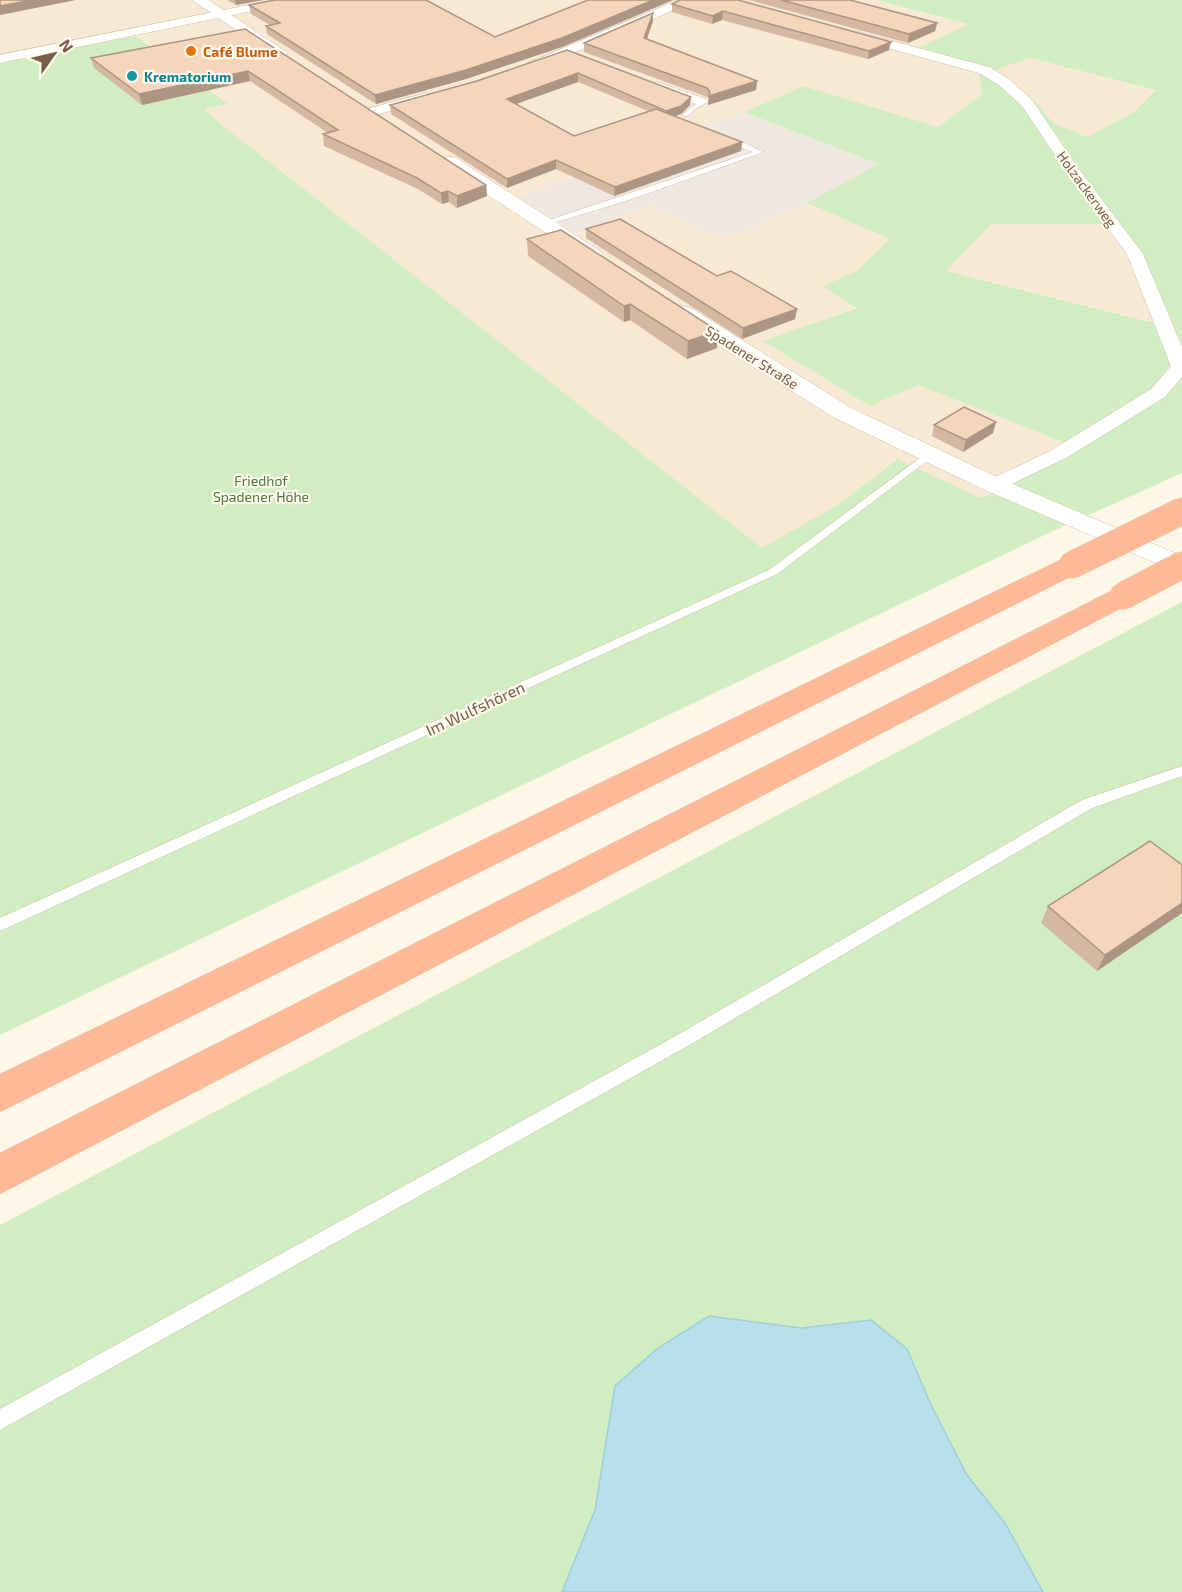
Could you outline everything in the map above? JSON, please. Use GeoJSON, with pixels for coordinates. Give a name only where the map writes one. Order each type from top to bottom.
{"type":"FeatureCollection","features":[{"type":"Feature","properties":{"kind":"highway"},"geometry":{"type":"LineString","coordinates":[[0,1094],[1182,511]]}},
{"type":"Feature","properties":{"kind":"highway"},"geometry":{"type":"LineString","coordinates":[[0,1174],[1182,566]]}},
{"type":"Feature","properties":{"kind":"street"},"geometry":{"type":"LineString","coordinates":[[199,0],[293,61]]}},
{"type":"Feature","properties":{"kind":"street"},"geometry":{"type":"LineString","coordinates":[[0,59],[223,16],[291,0]]}},
{"type":"Feature","properties":{"kind":"street"},"geometry":{"type":"LineString","coordinates":[[525,66],[567,52],[688,0]]}},
{"type":"Feature","properties":{"kind":"street","name":"Holzackerweg"},"geometry":{"type":"LineString","coordinates":[[839,30],[984,70],[1004,82],[1027,103],[1073,171],[1135,254],[1181,367],[1158,393],[1059,454],[994,485]]}},
{"type":"Feature","properties":{"kind":"street"},"geometry":{"type":"LineString","coordinates":[[8,43],[24,54]]}},
{"type":"Feature","properties":{"kind":"street"},"geometry":{"type":"LineString","coordinates":[[567,52],[590,61]]}},
{"type":"Feature","properties":{"kind":"street"},"geometry":{"type":"LineString","coordinates":[[645,82],[701,102]]}},
{"type":"Feature","properties":{"kind":"street"},"geometry":{"type":"LineString","coordinates":[[368,109],[439,93]]}},
{"type":"Feature","properties":{"kind":"street"},"geometry":{"type":"LineString","coordinates":[[368,109],[391,124]]}},
{"type":"Feature","properties":{"kind":"street"},"geometry":{"type":"LineString","coordinates":[[429,149],[612,267]]}},
{"type":"Feature","properties":{"kind":"street","name":"Spadener Straße"},"geometry":{"type":"LineString","coordinates":[[660,298],[843,413],[994,485],[1182,566]]}},
{"type":"Feature","properties":{"kind":"lane"},"geometry":{"type":"LineString","coordinates":[[685,115],[701,102]]}},
{"type":"Feature","properties":{"kind":"lane"},"geometry":{"type":"LineString","coordinates":[[544,223],[626,198],[760,152],[732,141]]}},
{"type":"Feature","properties":{"kind":"lane","name":"Im Wulfshören"},"geometry":{"type":"LineString","coordinates":[[0,925],[773,572],[928,455]]}},
{"type":"Feature","properties":{"kind":"lane"},"geometry":{"type":"LineString","coordinates":[[0,1420],[680,1042],[1087,804],[1182,771]]}},
{"type":"Feature","properties":{"kind":"shaded area"},"geometry":{"type":"Polygon","coordinates":[[[0,0],[876,0],[970,24],[979,65],[982,94],[938,127],[804,86],[744,112],[518,199],[575,234],[650,205],[724,239],[807,203],[890,239],[857,271],[822,286],[858,307],[764,341],[870,406],[918,385],[1082,449],[981,498],[896,459],[839,504],[762,549],[222,125],[204,109],[228,104],[145,41],[0,63],[0,0]]]}},
{"type":"Feature","properties":{"kind":"shaded area"},"geometry":{"type":"Polygon","coordinates":[[[1030,58],[1156,91],[1134,112],[1087,137],[1053,123],[1035,101],[994,69],[1030,58]]]}},
{"type":"Feature","properties":{"kind":"shaded area"},"geometry":{"type":"Polygon","coordinates":[[[744,112],[880,164],[807,203],[724,239],[650,205],[575,234],[517,199],[744,112]]]}},
{"type":"Feature","properties":{"kind":"shaded area"},"geometry":{"type":"Polygon","coordinates":[[[991,224],[1105,224],[1128,256],[1156,323],[945,271],[991,224]]]}},
{"type":"Feature","properties":{"kind":"green space","name":"Friedhof Spadener Höhe"},"geometry":{"type":"Polygon","coordinates":[[[876,0],[1182,0],[1182,473],[1051,532],[0,1035],[0,63],[136,36],[228,104],[204,109],[222,125],[762,548],[839,504],[897,459],[981,498],[1081,449],[918,385],[870,406],[763,341],[857,308],[822,286],[857,271],[890,239],[807,203],[879,164],[744,112],[804,86],[938,127],[982,94],[978,65],[916,49],[969,24],[876,0]],[[1030,58],[995,70],[1035,101],[1053,123],[1087,137],[1134,112],[1155,91],[1155,90],[1030,58]],[[991,224],[946,271],[1155,323],[1128,256],[1105,224],[991,224]]]}},
{"type":"Feature","properties":{"kind":"green space"},"geometry":{"type":"Polygon","coordinates":[[[1182,602],[1182,1592],[1043,1592],[1005,1523],[967,1475],[932,1407],[907,1349],[871,1320],[801,1328],[709,1316],[658,1348],[615,1386],[595,1510],[562,1592],[0,1592],[0,1225],[1182,602]]]}},
{"type":"Feature","properties":{"kind":"water"},"geometry":{"type":"Polygon","coordinates":[[[709,1316],[801,1328],[871,1320],[907,1349],[932,1407],[967,1475],[1005,1523],[1043,1592],[562,1592],[595,1510],[615,1386],[658,1348],[709,1316]]]}},
{"type":"Feature","properties":{"kind":"building"},"geometry":{"type":"Polygon","coordinates":[[[0,0],[32,0],[0,6],[0,0]]]}},
{"type":"Feature","properties":{"kind":"building"},"geometry":{"type":"Polygon","coordinates":[[[275,0],[426,0],[495,37],[588,0],[653,0],[562,38],[466,70],[375,95],[266,26],[280,23],[249,5],[275,0]]]}},
{"type":"Feature","properties":{"kind":"building"},"geometry":{"type":"Polygon","coordinates":[[[680,0],[738,0],[891,42],[869,51],[723,11],[713,16],[672,4],[680,0]]]}},
{"type":"Feature","properties":{"kind":"building"},"geometry":{"type":"Polygon","coordinates":[[[781,0],[850,0],[937,23],[909,34],[781,0]]]}},
{"type":"Feature","properties":{"kind":"building"},"geometry":{"type":"Polygon","coordinates":[[[653,13],[644,38],[757,81],[709,96],[710,92],[707,88],[584,43],[653,13]]]}},
{"type":"Feature","properties":{"kind":"building"},"geometry":{"type":"Polygon","coordinates":[[[245,29],[486,185],[457,196],[448,191],[441,193],[417,178],[323,134],[338,130],[248,71],[139,94],[91,58],[245,29]]]}},
{"type":"Feature","properties":{"kind":"building"},"geometry":{"type":"Polygon","coordinates":[[[567,50],[691,97],[681,106],[666,111],[578,73],[507,99],[574,136],[656,109],[742,142],[615,187],[556,160],[507,179],[390,105],[477,81],[567,50]]]}},
{"type":"Feature","properties":{"kind":"building"},"geometry":{"type":"Polygon","coordinates":[[[620,219],[717,276],[731,271],[797,309],[743,328],[586,229],[620,219]]]}},
{"type":"Feature","properties":{"kind":"building"},"geometry":{"type":"Polygon","coordinates":[[[561,230],[718,331],[688,341],[630,304],[624,306],[527,239],[561,230]]]}},
{"type":"Feature","properties":{"kind":"building"},"geometry":{"type":"Polygon","coordinates":[[[964,407],[996,422],[966,440],[934,425],[964,407]]]}},
{"type":"Feature","properties":{"kind":"building"},"geometry":{"type":"Polygon","coordinates":[[[1150,841],[1182,865],[1182,903],[1105,955],[1048,906],[1150,841]]]}},
{"type":"Feature","properties":{"kind":"place","name":"Café Blume"},"geometry":{"type":"Point","coordinates":[191,51]}},
{"type":"Feature","properties":{"kind":"place","name":"Krematorium"},"geometry":{"type":"Point","coordinates":[132,76]}}]}
